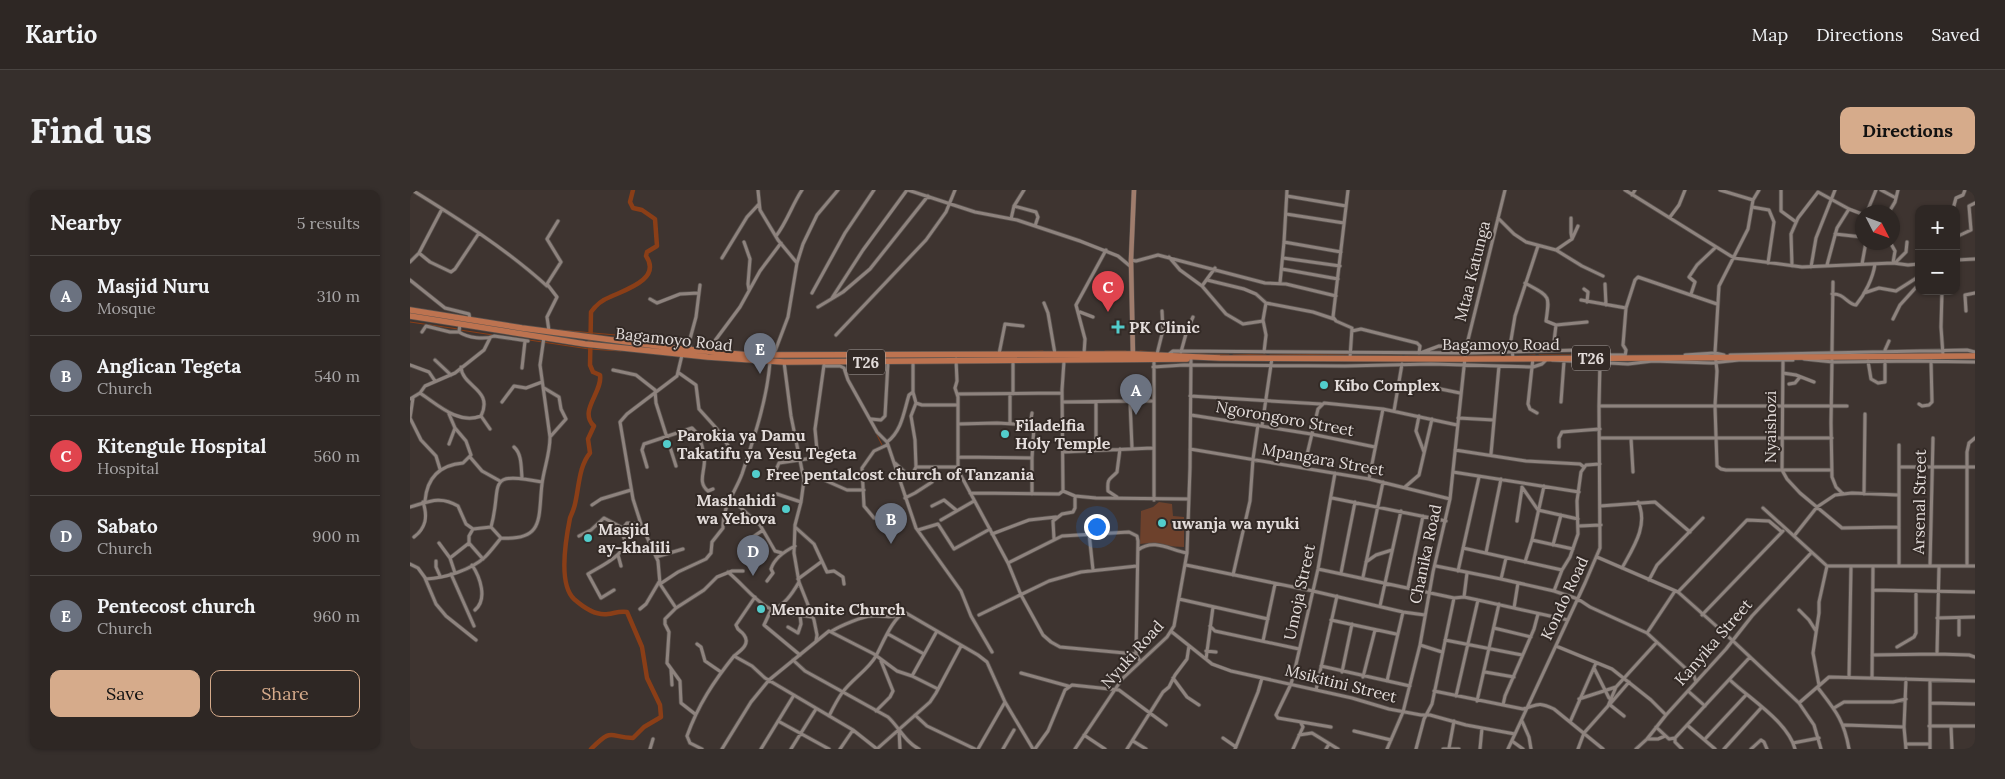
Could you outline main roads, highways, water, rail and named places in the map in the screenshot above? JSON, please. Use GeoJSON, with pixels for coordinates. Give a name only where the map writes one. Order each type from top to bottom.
{"type":"FeatureCollection","features":[{"type":"Feature","properties":{"kind":"highway","name":"Bagamoyo Road"},"geometry":{"type":"LineString","coordinates":[[410,310],[549,332],[601,337],[683,352],[690,350],[774,355],[956,358],[1013,361],[1064,361],[1133,357]]}},
{"type":"Feature","properties":{"kind":"highway","name":"Bagamoyo Road"},"geometry":{"type":"LineString","coordinates":[[410,316],[600,346],[823,364],[1055,355],[1133,357],[1155,361],[1190,360],[1207,357],[1220,358],[1231,355],[1464,359],[1513,355],[1533,358],[1599,359],[1625,357],[1832,356],[1866,359],[1931,358],[1943,353],[1975,356]]}},
{"type":"Feature","properties":{"kind":"highway","name":"Bagamoyo Road"},"geometry":{"type":"LineString","coordinates":[[1155,361],[1167,355],[1181,354],[1190,360]]}},
{"type":"Feature","properties":{"kind":"main road"},"geometry":{"type":"LineString","coordinates":[[1133,357],[1131,260],[1134,190]]}},
{"type":"Feature","properties":{"kind":"waterway"},"geometry":{"type":"LineString","coordinates":[[591,749],[607,736],[633,738],[644,727],[661,717],[660,705],[647,678],[642,647],[627,612],[608,614],[594,612],[574,599],[566,583],[564,560],[570,518],[575,506],[581,470],[590,453],[588,439],[594,426],[590,420],[590,408],[600,381],[600,375],[593,372],[590,365],[591,312],[602,301],[632,287],[646,277],[650,264],[646,256],[647,252],[657,246],[655,219],[642,210],[633,208],[630,202],[633,190]]}},
{"type":"Feature","properties":{"kind":"waterway"},"geometry":{"type":"LineString","coordinates":[[410,322],[458,329]]}},
{"type":"Feature","properties":{"kind":"waterway"},"geometry":{"type":"LineString","coordinates":[[460,330],[493,335]]}},
{"type":"Feature","properties":{"kind":"waterway"},"geometry":{"type":"LineString","coordinates":[[559,330],[616,335],[644,341]]}},
{"type":"Feature","properties":{"kind":"waterway"},"geometry":{"type":"LineString","coordinates":[[529,340],[589,349],[621,351]]}},
{"type":"Feature","properties":{"kind":"waterway"},"geometry":{"type":"LineString","coordinates":[[1014,352],[1043,351]]}},
{"type":"Feature","properties":{"kind":"waterway"},"geometry":{"type":"LineString","coordinates":[[1105,351],[1126,351]]}},
{"type":"Feature","properties":{"kind":"waterway"},"geometry":{"type":"LineString","coordinates":[[1140,351],[1156,352]]}},
{"type":"Feature","properties":{"kind":"waterway"},"geometry":{"type":"LineString","coordinates":[[1198,354],[1229,355]]}},
{"type":"Feature","properties":{"kind":"waterway"},"geometry":{"type":"LineString","coordinates":[[1233,355],[1266,354]]}},
{"type":"Feature","properties":{"kind":"waterway"},"geometry":{"type":"LineString","coordinates":[[1270,354],[1348,355]]}},
{"type":"Feature","properties":{"kind":"waterway"},"geometry":{"type":"LineString","coordinates":[[1352,356],[1402,355]]}},
{"type":"Feature","properties":{"kind":"waterway"},"geometry":{"type":"LineString","coordinates":[[1405,355],[1463,355]]}},
{"type":"Feature","properties":{"kind":"waterway"},"geometry":{"type":"LineString","coordinates":[[1466,355],[1511,356]]}},
{"type":"Feature","properties":{"kind":"waterway"},"geometry":{"type":"LineString","coordinates":[[1519,356],[1535,355]]}},
{"type":"Feature","properties":{"kind":"waterway"},"geometry":{"type":"LineString","coordinates":[[1539,355],[1572,355]]}},
{"type":"Feature","properties":{"kind":"waterway"},"geometry":{"type":"LineString","coordinates":[[876,433],[882,445]]}},
{"type":"Feature","properties":{"kind":"place","name":"Kitengule Hospital"},"geometry":{"type":"Point","coordinates":[1108,312]}},
{"type":"Feature","properties":{"kind":"place","name":"PK Clinic"},"geometry":{"type":"Point","coordinates":[1118,327]}},
{"type":"Feature","properties":{"kind":"place","name":"Pentecost church"},"geometry":{"type":"Point","coordinates":[760,374]}},
{"type":"Feature","properties":{"kind":"place","name":"Kibo Complex"},"geometry":{"type":"Point","coordinates":[1324,385]}},
{"type":"Feature","properties":{"kind":"place","name":"Masjid Nuru"},"geometry":{"type":"Point","coordinates":[1136,415]}},
{"type":"Feature","properties":{"kind":"place","name":"Filadelfia Holy Temple"},"geometry":{"type":"Point","coordinates":[1005,434]}},
{"type":"Feature","properties":{"kind":"place","name":"Parokia ya Damu Takatifu ya Yesu Tegeta"},"geometry":{"type":"Point","coordinates":[667,444]}},
{"type":"Feature","properties":{"kind":"place","name":"Free pentalcost church of Tanzania"},"geometry":{"type":"Point","coordinates":[756,474]}},
{"type":"Feature","properties":{"kind":"place","name":"Mashahidi wa Yehova"},"geometry":{"type":"Point","coordinates":[786,509]}},
{"type":"Feature","properties":{"kind":"place","name":"uwanja wa nyuki"},"geometry":{"type":"Point","coordinates":[1162,523]}},
{"type":"Feature","properties":{"kind":"place","name":"Masjid ay-khalili"},"geometry":{"type":"Point","coordinates":[588,538]}},
{"type":"Feature","properties":{"kind":"place","name":"Anglican Tegeta"},"geometry":{"type":"Point","coordinates":[891,544]}},
{"type":"Feature","properties":{"kind":"place","name":"Sabato"},"geometry":{"type":"Point","coordinates":[753,576]}},
{"type":"Feature","properties":{"kind":"place","name":"Menonite Church"},"geometry":{"type":"Point","coordinates":[761,609]}}]}
